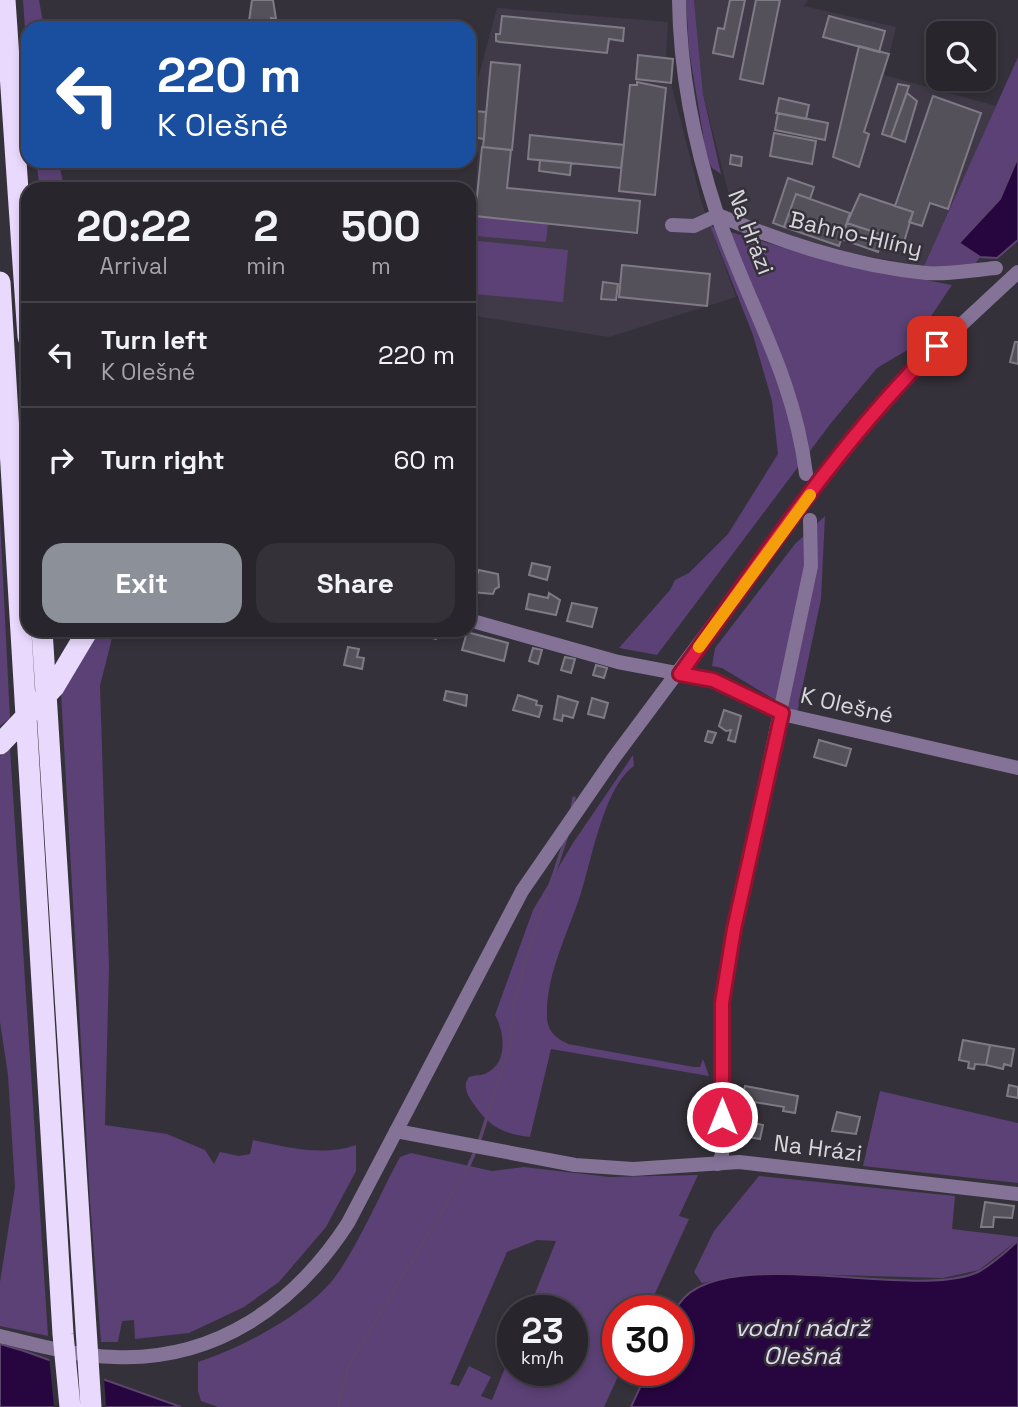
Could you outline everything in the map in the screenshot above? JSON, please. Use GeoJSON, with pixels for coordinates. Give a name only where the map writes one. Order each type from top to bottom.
{"type":"FeatureCollection","features":[{"type":"Feature","properties":{"kind":"highway"},"geometry":{"type":"LineString","coordinates":[[5,0],[21,230]]}},
{"type":"Feature","properties":{"kind":"highway"},"geometry":{"type":"LineString","coordinates":[[15,139],[21,163]]}},
{"type":"Feature","properties":{"kind":"highway"},"geometry":{"type":"LineString","coordinates":[[0,282],[63,1334],[70,1407]]}},
{"type":"Feature","properties":{"kind":"highway"},"geometry":{"type":"LineString","coordinates":[[0,375],[1,311]]}},
{"type":"Feature","properties":{"kind":"highway"},"geometry":{"type":"LineString","coordinates":[[42,637],[91,1407]]}},
{"type":"Feature","properties":{"kind":"highway"},"geometry":{"type":"LineString","coordinates":[[0,744],[54,687],[84,637]]}},
{"type":"Feature","properties":{"kind":"street","name":"Na Hrázi"},"geometry":{"type":"LineString","coordinates":[[679,0],[681,48],[690,98],[718,215],[787,383],[798,420],[806,474]]}},
{"type":"Feature","properties":{"kind":"street"},"geometry":{"type":"LineString","coordinates":[[672,225],[694,226],[718,215]]}},
{"type":"Feature","properties":{"kind":"street","name":"Bahno-Hlíny"},"geometry":{"type":"LineString","coordinates":[[718,215],[781,242],[838,257],[928,274],[996,268]]}},
{"type":"Feature","properties":{"kind":"street"},"geometry":{"type":"LineString","coordinates":[[0,1336],[77,1353],[115,1357],[179,1351],[236,1331],[295,1290],[326,1258],[348,1223],[522,891],[578,810],[808,497],[920,363],[1018,272]]}},
{"type":"Feature","properties":{"kind":"street"},"geometry":{"type":"LineString","coordinates":[[1,311],[21,312]]}},
{"type":"Feature","properties":{"kind":"street"},"geometry":{"type":"LineString","coordinates":[[719,1164],[722,1155],[722,1003],[737,916],[811,566],[810,520]]}},
{"type":"Feature","properties":{"kind":"street","name":"K Olešné"},"geometry":{"type":"LineString","coordinates":[[476,622],[618,662],[713,680],[782,713],[1018,768]]}},
{"type":"Feature","properties":{"kind":"street","name":"Na Hrázi"},"geometry":{"type":"LineString","coordinates":[[396,1130],[575,1165],[633,1169],[739,1162],[1018,1194]]}},
{"type":"Feature","properties":{"kind":"shaded area"},"geometry":{"type":"Polygon","coordinates":[[[23,0],[39,0],[43,21],[24,21],[23,0]]]}},
{"type":"Feature","properties":{"kind":"shaded area"},"geometry":{"type":"Polygon","coordinates":[[[686,0],[694,0],[703,94],[721,174],[712,168],[707,159],[689,50],[686,0]]]}},
{"type":"Feature","properties":{"kind":"shaded area"},"geometry":{"type":"Polygon","coordinates":[[[694,0],[808,0],[804,6],[896,27],[884,75],[926,87],[926,91],[942,91],[996,106],[924,266],[821,248],[734,214],[703,94],[694,0]]]}},
{"type":"Feature","properties":{"kind":"shaded area"},"geometry":{"type":"Polygon","coordinates":[[[497,8],[668,22],[666,58],[673,59],[671,83],[702,204],[736,297],[609,337],[476,316],[476,86],[497,8]]]}},
{"type":"Feature","properties":{"kind":"shaded area"},"geometry":{"type":"Polygon","coordinates":[[[1018,57],[1018,157],[1000,199],[960,243],[980,257],[973,267],[924,266],[1018,57]]]}},
{"type":"Feature","properties":{"kind":"shaded area"},"geometry":{"type":"Polygon","coordinates":[[[37,168],[60,168],[63,182],[39,182],[37,168]]]}},
{"type":"Feature","properties":{"kind":"shaded area"},"geometry":{"type":"Polygon","coordinates":[[[478,217],[548,224],[546,242],[476,236],[478,217]]]}},
{"type":"Feature","properties":{"kind":"shaded area"},"geometry":{"type":"Polygon","coordinates":[[[710,226],[836,263],[952,285],[909,349],[877,368],[831,423],[657,655],[619,648],[670,590],[675,580],[689,573],[728,534],[778,454],[772,401],[753,335],[710,226]]]}},
{"type":"Feature","properties":{"kind":"shaded area"},"geometry":{"type":"Polygon","coordinates":[[[478,241],[568,250],[563,302],[476,294],[478,241]]]}},
{"type":"Feature","properties":{"kind":"shaded area"},"geometry":{"type":"Polygon","coordinates":[[[825,516],[821,599],[797,713],[722,668],[712,666],[715,648],[795,544],[825,516]]]}},
{"type":"Feature","properties":{"kind":"shaded area"},"geometry":{"type":"Polygon","coordinates":[[[0,519],[10,718],[0,726],[0,519]]]}},
{"type":"Feature","properties":{"kind":"shaded area"},"geometry":{"type":"Polygon","coordinates":[[[91,637],[112,637],[100,686],[109,967],[105,1125],[167,1134],[205,1150],[214,1164],[220,1152],[239,1156],[250,1154],[253,1140],[318,1151],[356,1145],[356,1171],[326,1227],[279,1282],[244,1307],[189,1333],[135,1339],[134,1320],[122,1321],[118,1342],[101,1342],[90,1201],[61,693],[91,637]]]}},
{"type":"Feature","properties":{"kind":"shaded area"},"geometry":{"type":"Polygon","coordinates":[[[10,748],[48,1336],[0,1326],[0,1282],[15,1187],[8,1075],[0,1022],[0,756],[10,748]]]}},
{"type":"Feature","properties":{"kind":"shaded area"},"geometry":{"type":"Polygon","coordinates":[[[633,755],[634,766],[624,776],[607,806],[581,893],[559,954],[550,985],[547,1021],[553,1033],[568,1044],[694,1067],[700,1067],[703,1059],[709,1076],[551,1049],[530,1137],[512,1134],[497,1128],[484,1118],[468,1096],[466,1082],[469,1077],[490,1071],[500,1059],[503,1044],[495,1015],[533,910],[573,843],[633,755]]]}},
{"type":"Feature","properties":{"kind":"shaded area"},"geometry":{"type":"Polygon","coordinates":[[[880,1091],[1018,1123],[1018,1183],[863,1166],[880,1091]]]}},
{"type":"Feature","properties":{"kind":"shaded area"},"geometry":{"type":"Polygon","coordinates":[[[411,1153],[492,1171],[524,1167],[609,1177],[698,1175],[679,1216],[689,1219],[654,1295],[602,1295],[602,1386],[614,1386],[604,1407],[218,1407],[201,1401],[198,1391],[198,1362],[256,1337],[296,1313],[328,1285],[356,1243],[400,1157],[411,1153]]]}},
{"type":"Feature","properties":{"kind":"shaded area"},"geometry":{"type":"Polygon","coordinates":[[[759,1176],[955,1196],[952,1229],[1018,1237],[1018,1240],[979,1270],[943,1278],[801,1274],[738,1276],[702,1283],[694,1272],[714,1231],[759,1176]]]}},
{"type":"Feature","properties":{"kind":"water"},"geometry":{"type":"Polygon","coordinates":[[[1018,157],[1018,240],[997,258],[980,257],[959,243],[1000,199],[1018,157]]]}},
{"type":"Feature","properties":{"kind":"water","name":"vodní nádrž Olešná"},"geometry":{"type":"Polygon","coordinates":[[[1018,1241],[1018,1407],[631,1407],[641,1386],[693,1386],[693,1295],[690,1295],[695,1289],[728,1278],[769,1274],[910,1281],[950,1279],[980,1271],[1018,1241]]]}},
{"type":"Feature","properties":{"kind":"water"},"geometry":{"type":"Polygon","coordinates":[[[0,1344],[24,1351],[181,1407],[0,1407],[0,1344]]]}},
{"type":"Feature","properties":{"kind":"pier"},"geometry":{"type":"Polygon","coordinates":[[[49,1356],[104,1376],[106,1407],[54,1407],[49,1356]]]}},
{"type":"Feature","properties":{"kind":"building"},"geometry":{"type":"Polygon","coordinates":[[[252,0],[273,0],[276,19],[249,21],[252,0]]]}},
{"type":"Feature","properties":{"kind":"building"},"geometry":{"type":"Polygon","coordinates":[[[730,0],[745,0],[733,57],[713,53],[718,28],[724,29],[730,0]]]}},
{"type":"Feature","properties":{"kind":"building"},"geometry":{"type":"Polygon","coordinates":[[[756,0],[780,0],[763,84],[740,79],[756,0]]]}},
{"type":"Feature","properties":{"kind":"building"},"geometry":{"type":"Polygon","coordinates":[[[502,16],[624,28],[623,41],[609,39],[607,53],[500,42],[496,41],[496,34],[500,34],[502,16]]]}},
{"type":"Feature","properties":{"kind":"building"},"geometry":{"type":"Polygon","coordinates":[[[829,16],[885,31],[879,52],[823,37],[829,16]]]}},
{"type":"Feature","properties":{"kind":"building"},"geometry":{"type":"Polygon","coordinates":[[[859,46],[889,54],[864,132],[869,134],[859,167],[833,157],[859,46]]]}},
{"type":"Feature","properties":{"kind":"building"},"geometry":{"type":"Polygon","coordinates":[[[638,55],[673,59],[671,83],[636,79],[638,55]]]}},
{"type":"Feature","properties":{"kind":"building"},"geometry":{"type":"Polygon","coordinates":[[[491,62],[520,65],[512,150],[483,147],[491,62]]]}},
{"type":"Feature","properties":{"kind":"building"},"geometry":{"type":"Polygon","coordinates":[[[637,82],[666,88],[655,195],[619,191],[630,85],[637,85],[637,82]]]}},
{"type":"Feature","properties":{"kind":"building"},"geometry":{"type":"Polygon","coordinates":[[[898,84],[909,86],[891,137],[882,134],[898,84]]]}},
{"type":"Feature","properties":{"kind":"building"},"geometry":{"type":"Polygon","coordinates":[[[907,93],[917,101],[905,142],[891,137],[907,93]]]}},
{"type":"Feature","properties":{"kind":"building"},"geometry":{"type":"Polygon","coordinates":[[[933,96],[981,113],[948,209],[930,203],[922,226],[909,222],[913,212],[895,206],[933,96]]]}},
{"type":"Feature","properties":{"kind":"building"},"geometry":{"type":"Polygon","coordinates":[[[779,98],[809,105],[806,119],[776,113],[779,98]]]}},
{"type":"Feature","properties":{"kind":"building"},"geometry":{"type":"Polygon","coordinates":[[[476,111],[486,112],[484,139],[476,138],[476,111]]]}},
{"type":"Feature","properties":{"kind":"building"},"geometry":{"type":"Polygon","coordinates":[[[778,113],[828,123],[825,140],[775,130],[778,113]]]}},
{"type":"Feature","properties":{"kind":"building"},"geometry":{"type":"Polygon","coordinates":[[[774,133],[816,141],[812,164],[770,156],[774,133]]]}},
{"type":"Feature","properties":{"kind":"building"},"geometry":{"type":"Polygon","coordinates":[[[530,135],[624,145],[621,168],[528,159],[530,135]]]}},
{"type":"Feature","properties":{"kind":"building"},"geometry":{"type":"Polygon","coordinates":[[[482,147],[511,150],[507,188],[640,201],[637,233],[476,216],[482,147]]]}},
{"type":"Feature","properties":{"kind":"building"},"geometry":{"type":"Polygon","coordinates":[[[731,155],[742,157],[741,166],[730,164],[731,155]]]}},
{"type":"Feature","properties":{"kind":"building"},"geometry":{"type":"Polygon","coordinates":[[[540,160],[571,163],[570,175],[539,171],[540,160]]]}},
{"type":"Feature","properties":{"kind":"building"},"geometry":{"type":"Polygon","coordinates":[[[788,178],[814,187],[810,199],[796,194],[784,227],[773,223],[788,178]]]}},
{"type":"Feature","properties":{"kind":"building"},"geometry":{"type":"Polygon","coordinates":[[[796,194],[850,213],[839,246],[784,227],[796,194]]]}},
{"type":"Feature","properties":{"kind":"building"},"geometry":{"type":"Polygon","coordinates":[[[860,194],[913,212],[904,242],[847,223],[860,194]]]}},
{"type":"Feature","properties":{"kind":"building"},"geometry":{"type":"Polygon","coordinates":[[[847,223],[883,235],[878,252],[841,239],[847,223]]]}},
{"type":"Feature","properties":{"kind":"building"},"geometry":{"type":"Polygon","coordinates":[[[622,265],[710,274],[707,306],[619,297],[622,265]]]}},
{"type":"Feature","properties":{"kind":"building"},"geometry":{"type":"Polygon","coordinates":[[[603,282],[618,284],[616,300],[601,299],[603,282]]]}},
{"type":"Feature","properties":{"kind":"building"},"geometry":{"type":"Polygon","coordinates":[[[1015,342],[1018,342],[1018,364],[1010,362],[1015,342]]]}},
{"type":"Feature","properties":{"kind":"building"},"geometry":{"type":"Polygon","coordinates":[[[532,563],[550,567],[547,580],[529,575],[532,563]]]}},
{"type":"Feature","properties":{"kind":"building"},"geometry":{"type":"Polygon","coordinates":[[[479,570],[498,574],[499,587],[493,594],[476,592],[476,576],[479,570]]]}},
{"type":"Feature","properties":{"kind":"building"},"geometry":{"type":"Polygon","coordinates":[[[549,593],[560,600],[556,615],[526,609],[529,594],[548,598],[549,593]]]}},
{"type":"Feature","properties":{"kind":"building"},"geometry":{"type":"Polygon","coordinates":[[[572,603],[597,608],[592,627],[567,621],[572,603]]]}},
{"type":"Feature","properties":{"kind":"building"},"geometry":{"type":"Polygon","coordinates":[[[476,634],[508,643],[504,661],[462,650],[466,637],[476,637],[476,634]]]}},
{"type":"Feature","properties":{"kind":"building"},"geometry":{"type":"Polygon","coordinates":[[[348,647],[359,649],[357,657],[364,658],[362,669],[344,665],[348,647]]]}},
{"type":"Feature","properties":{"kind":"building"},"geometry":{"type":"Polygon","coordinates":[[[533,648],[542,650],[538,664],[529,661],[533,648]]]}},
{"type":"Feature","properties":{"kind":"building"},"geometry":{"type":"Polygon","coordinates":[[[565,657],[575,659],[571,673],[561,670],[565,657]]]}},
{"type":"Feature","properties":{"kind":"building"},"geometry":{"type":"Polygon","coordinates":[[[596,665],[607,668],[604,678],[593,675],[596,665]]]}},
{"type":"Feature","properties":{"kind":"building"},"geometry":{"type":"Polygon","coordinates":[[[446,691],[467,695],[466,706],[444,700],[446,691]]]}},
{"type":"Feature","properties":{"kind":"building"},"geometry":{"type":"Polygon","coordinates":[[[518,695],[537,701],[536,705],[542,706],[539,717],[513,710],[518,695]]]}},
{"type":"Feature","properties":{"kind":"building"},"geometry":{"type":"Polygon","coordinates":[[[558,696],[578,702],[573,718],[563,715],[562,721],[554,719],[558,696]]]}},
{"type":"Feature","properties":{"kind":"building"},"geometry":{"type":"Polygon","coordinates":[[[592,698],[608,703],[604,718],[588,714],[592,698]]]}},
{"type":"Feature","properties":{"kind":"building"},"geometry":{"type":"Polygon","coordinates":[[[724,710],[741,716],[735,742],[728,740],[731,730],[726,731],[719,726],[724,710]]]}},
{"type":"Feature","properties":{"kind":"building"},"geometry":{"type":"Polygon","coordinates":[[[708,731],[716,733],[712,743],[705,741],[708,731]]]}},
{"type":"Feature","properties":{"kind":"building"},"geometry":{"type":"Polygon","coordinates":[[[819,740],[851,749],[846,766],[814,757],[819,740]]]}},
{"type":"Feature","properties":{"kind":"building"},"geometry":{"type":"Polygon","coordinates":[[[963,1040],[990,1045],[986,1065],[975,1064],[974,1069],[968,1068],[969,1062],[959,1060],[963,1040]]]}},
{"type":"Feature","properties":{"kind":"building"},"geometry":{"type":"Polygon","coordinates":[[[990,1045],[1014,1049],[1011,1066],[1004,1064],[1003,1069],[986,1065],[990,1045]]]}},
{"type":"Feature","properties":{"kind":"building"},"geometry":{"type":"Polygon","coordinates":[[[1009,1085],[1018,1087],[1018,1098],[1007,1096],[1009,1085]]]}},
{"type":"Feature","properties":{"kind":"building"},"geometry":{"type":"Polygon","coordinates":[[[745,1086],[798,1096],[795,1113],[783,1111],[784,1107],[742,1100],[745,1086]]]}},
{"type":"Feature","properties":{"kind":"building"},"geometry":{"type":"Polygon","coordinates":[[[837,1112],[860,1117],[856,1134],[832,1131],[837,1112]]]}},
{"type":"Feature","properties":{"kind":"building"},"geometry":{"type":"Polygon","coordinates":[[[740,1120],[763,1125],[760,1139],[737,1135],[740,1120]]]}},
{"type":"Feature","properties":{"kind":"building"},"geometry":{"type":"Polygon","coordinates":[[[985,1202],[1014,1206],[1012,1218],[994,1217],[993,1227],[981,1227],[985,1202]]]}},
{"type":"Feature","properties":{"kind":"waterway"},"geometry":{"type":"LineString","coordinates":[[572,810],[574,798]]}},
{"type":"Feature","properties":{"kind":"waterway"},"geometry":{"type":"LineString","coordinates":[[479,1142],[510,1045],[514,1004],[529,948],[567,835]]}},
{"type":"Feature","properties":{"kind":"waterway"},"geometry":{"type":"LineString","coordinates":[[338,1407],[348,1367],[467,1170],[476,1149]]}},
{"type":"Feature","properties":{"kind":"slow traffic"},"geometry":{"type":"LineString","coordinates":[[699,647],[810,495]]}},
{"type":"Feature","properties":{"kind":"route"},"geometry":{"type":"LineString","coordinates":[[722,1117],[722,1003],[734,929],[782,713],[713,680],[680,674],[808,497],[890,397],[937,346]]}}]}
